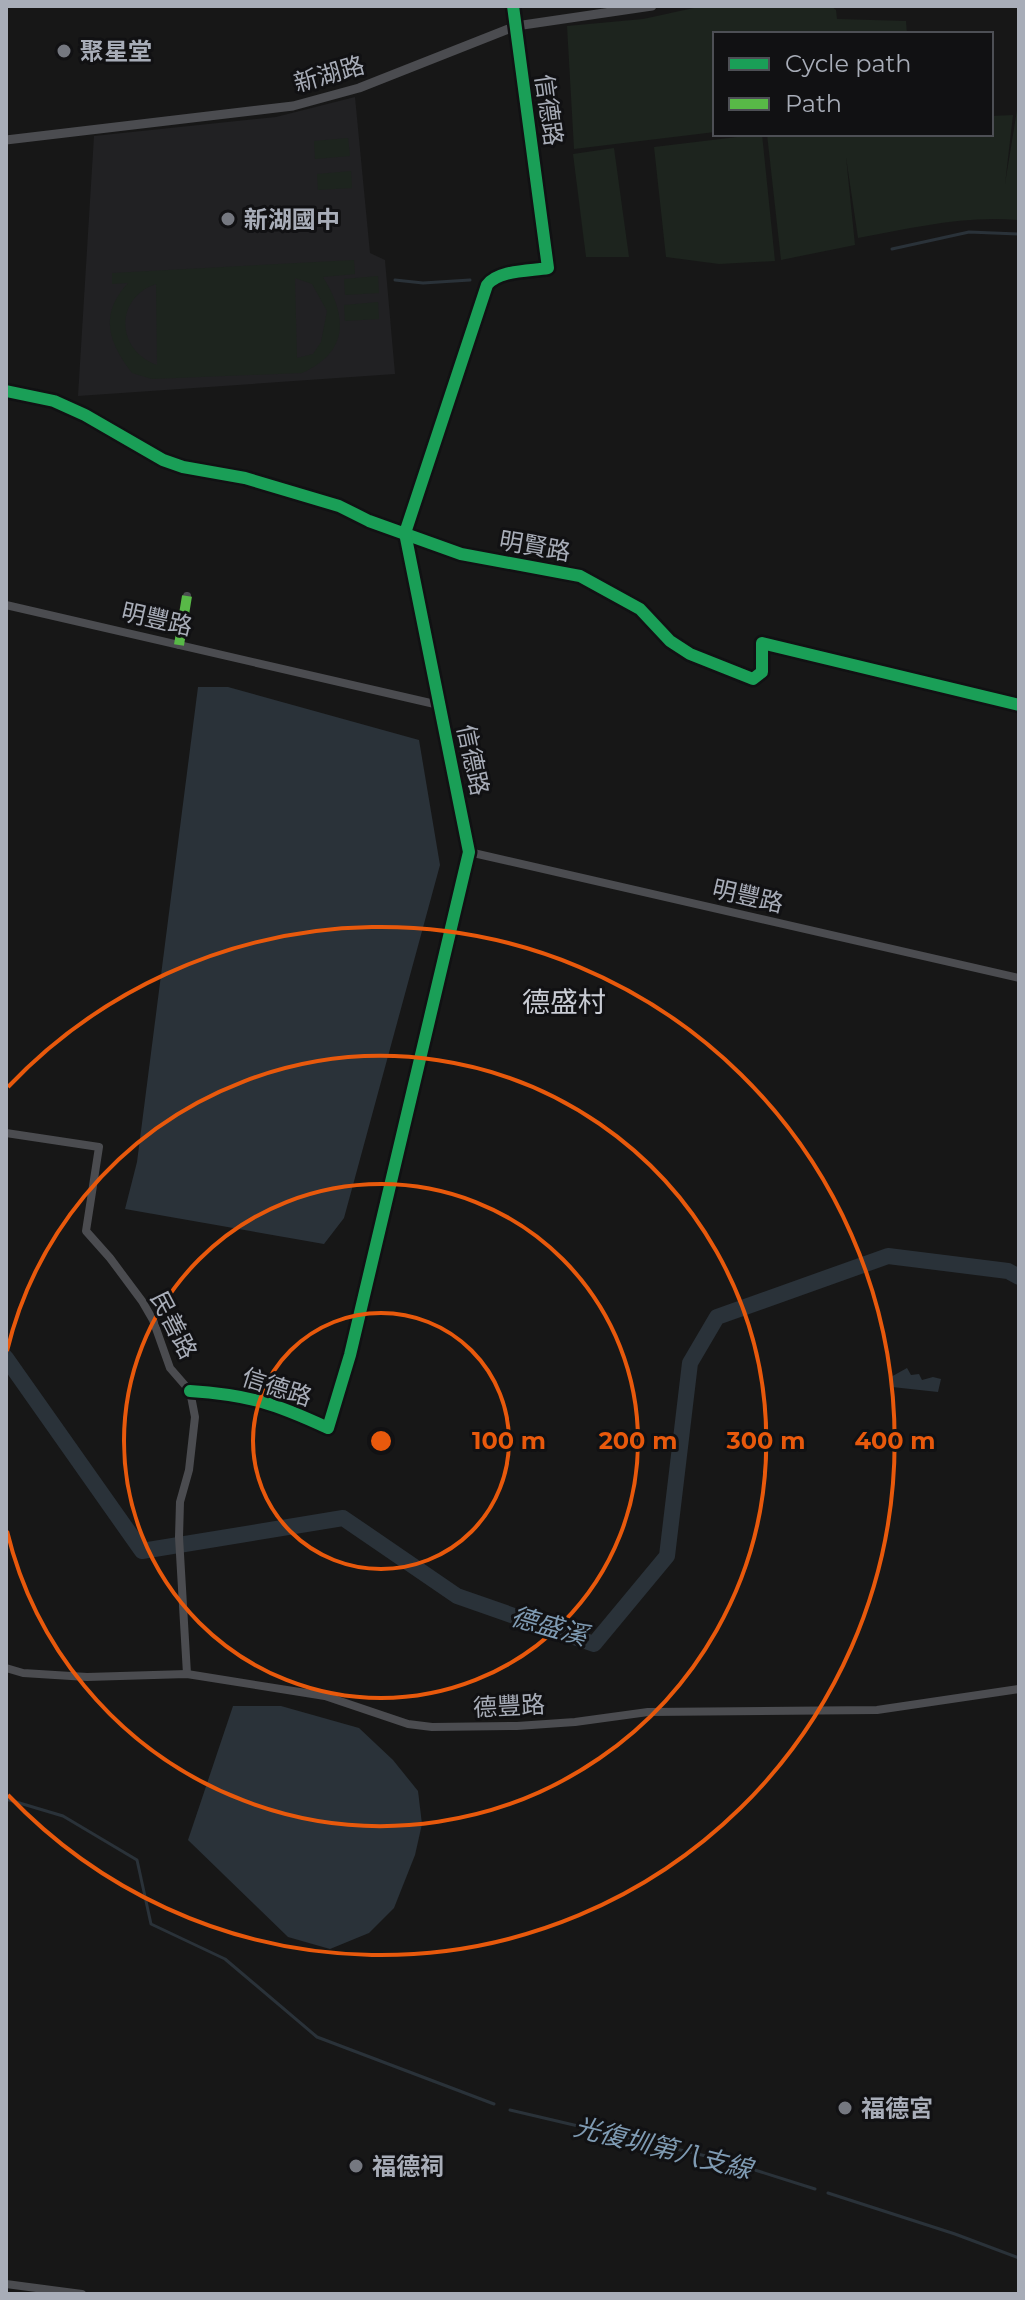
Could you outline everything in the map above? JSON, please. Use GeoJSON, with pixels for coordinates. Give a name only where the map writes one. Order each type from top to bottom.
{"type":"FeatureCollection","features":[{"type":"Feature","properties":{"kind":"street","name":"信德路"},"geometry":{"type":"LineString","coordinates":[[190,1391],[259,1399],[328,1428],[350,1355],[469,852],[405,533],[487,285],[492,278],[548,268],[513,6]]}},
{"type":"Feature","properties":{"kind":"street","name":"新湖路"},"geometry":{"type":"LineString","coordinates":[[6,140],[293,106],[359,88],[516,26],[652,6]]}},
{"type":"Feature","properties":{"kind":"street","name":"明賢路"},"geometry":{"type":"LineString","coordinates":[[6,391],[54,401],[173,464],[245,478],[339,506],[461,554],[580,576],[640,609],[670,641],[690,654],[753,679],[762,672],[762,643],[1019,705]]}},
{"type":"Feature","properties":{"kind":"street"},"geometry":{"type":"LineString","coordinates":[[179,645],[187,596]]}},
{"type":"Feature","properties":{"kind":"street","name":"明豐路"},"geometry":{"type":"LineString","coordinates":[[6,605],[439,705]]}},
{"type":"Feature","properties":{"kind":"street","name":"明豐路"},"geometry":{"type":"LineString","coordinates":[[469,852],[1019,978]]}},
{"type":"Feature","properties":{"kind":"street","name":"民善路"},"geometry":{"type":"LineString","coordinates":[[6,1133],[99,1147],[86,1231],[142,1301],[153,1320],[170,1368],[190,1391],[195,1417],[189,1470],[180,1502],[179,1537],[187,1674]]}},
{"type":"Feature","properties":{"kind":"street","name":"德豐路"},"geometry":{"type":"LineString","coordinates":[[6,1668],[23,1673],[87,1677],[187,1674],[325,1696],[408,1724],[465,1728],[575,1722],[648,1712],[877,1710],[1019,1689]]}},
{"type":"Feature","properties":{"kind":"street"},"geometry":{"type":"LineString","coordinates":[[6,2284],[82,2294]]}},
{"type":"Feature","properties":{"kind":"shaded area"},"geometry":{"type":"Polygon","coordinates":[[[703,6],[831,6],[836,10],[837,19],[906,21],[907,32],[713,32],[713,132],[574,149],[567,26],[643,19],[703,6]]]}},
{"type":"Feature","properties":{"kind":"shaded area","name":"新湖國中"},"geometry":{"type":"Polygon","coordinates":[[[355,97],[370,253],[385,260],[395,374],[78,396],[94,136],[276,117],[355,97]]]}},
{"type":"Feature","properties":{"kind":"shaded area"},"geometry":{"type":"Polygon","coordinates":[[[1017,110],[1019,220],[958,221],[858,238],[846,157],[855,245],[781,260],[767,136],[993,136],[993,116],[1013,115],[1005,184],[1017,110]]]}},
{"type":"Feature","properties":{"kind":"shaded area"},"geometry":{"type":"Polygon","coordinates":[[[762,136],[775,261],[719,264],[666,257],[654,147],[762,136]]]}},
{"type":"Feature","properties":{"kind":"shaded area"},"geometry":{"type":"Polygon","coordinates":[[[348,138],[350,156],[315,159],[314,141],[348,138]]]}},
{"type":"Feature","properties":{"kind":"shaded area"},"geometry":{"type":"Polygon","coordinates":[[[614,148],[629,257],[586,257],[573,154],[614,148]]]}},
{"type":"Feature","properties":{"kind":"shaded area"},"geometry":{"type":"Polygon","coordinates":[[[351,171],[352,188],[318,190],[317,174],[351,171]]]}},
{"type":"Feature","properties":{"kind":"shaded area"},"geometry":{"type":"Polygon","coordinates":[[[354,260],[355,274],[323,277],[337,305],[340,331],[329,354],[302,373],[152,379],[132,373],[117,350],[110,317],[119,294],[128,283],[112,284],[112,273],[354,260]],[[295,278],[297,358],[313,354],[321,342],[327,311],[312,284],[295,278]],[[156,284],[142,291],[133,301],[125,324],[134,348],[143,358],[157,365],[157,364],[156,284]]]}},
{"type":"Feature","properties":{"kind":"shaded area"},"geometry":{"type":"Polygon","coordinates":[[[378,276],[379,293],[345,295],[344,279],[378,276]]]}},
{"type":"Feature","properties":{"kind":"shaded area"},"geometry":{"type":"Polygon","coordinates":[[[378,302],[379,319],[345,321],[344,305],[378,302]]]}},
{"type":"Feature","properties":{"kind":"shaded area"},"geometry":{"type":"Polygon","coordinates":[[[198,687],[228,687],[419,740],[440,865],[344,1218],[324,1244],[125,1209],[137,1162],[198,687]]]}},
{"type":"Feature","properties":{"kind":"shaded area"},"geometry":{"type":"Polygon","coordinates":[[[907,1368],[911,1375],[919,1374],[922,1380],[933,1377],[941,1379],[938,1392],[892,1387],[889,1378],[907,1368]]]}},
{"type":"Feature","properties":{"kind":"shaded area"},"geometry":{"type":"Polygon","coordinates":[[[233,1706],[281,1706],[359,1728],[393,1760],[418,1791],[422,1824],[415,1855],[394,1908],[369,1933],[330,1949],[288,1937],[188,1840],[233,1706]]]}},
{"type":"Feature","properties":{"kind":"waterway"},"geometry":{"type":"LineString","coordinates":[[892,249],[969,232],[1019,234]]}},
{"type":"Feature","properties":{"kind":"waterway"},"geometry":{"type":"LineString","coordinates":[[395,280],[423,283],[470,280]]}},
{"type":"Feature","properties":{"kind":"waterway","name":"德盛溪"},"geometry":{"type":"LineString","coordinates":[[6,1358],[142,1551],[343,1518],[457,1596],[594,1644],[667,1556],[690,1363],[717,1317],[888,1256],[1008,1271],[1019,1277]]}},
{"type":"Feature","properties":{"kind":"waterway","name":"光復圳第八支線"},"geometry":{"type":"LineString","coordinates":[[6,1799],[63,1816],[137,1860],[151,1924],[225,1959],[317,2037],[494,2104]]}},
{"type":"Feature","properties":{"kind":"waterway","name":"光復圳第八支線"},"geometry":{"type":"LineString","coordinates":[[510,2110],[723,2160],[815,2189]]}},
{"type":"Feature","properties":{"kind":"waterway","name":"光復圳第八支線"},"geometry":{"type":"LineString","coordinates":[[828,2193],[1019,2258]]}},
{"type":"Feature","properties":{"kind":"marked path"},"geometry":{"type":"LineString","coordinates":[[179,645],[187,596]]}},
{"type":"Feature","properties":{"kind":"cycle path"},"geometry":{"type":"LineString","coordinates":[[190,1391],[261,1402],[328,1428],[350,1355],[469,852],[405,533],[487,285],[506,274],[548,268],[513,6]]}},
{"type":"Feature","properties":{"kind":"cycle path"},"geometry":{"type":"LineString","coordinates":[[6,391],[54,401],[85,415],[163,460],[183,467],[245,478],[339,506],[369,521],[461,554],[580,576],[640,609],[670,641],[690,654],[753,679],[762,672],[762,643],[1019,705]]}},
{"type":"Feature","properties":{"kind":"place","name":"聚星堂"},"geometry":{"type":"Point","coordinates":[64,51]}},
{"type":"Feature","properties":{"kind":"place","name":"新湖國中"},"geometry":{"type":"Point","coordinates":[228,219]}},
{"type":"Feature","properties":{"kind":"place","name":"福德宮"},"geometry":{"type":"Point","coordinates":[845,2108]}},
{"type":"Feature","properties":{"kind":"place","name":"福德祠"},"geometry":{"type":"Point","coordinates":[356,2166]}},
{"type":"Feature","properties":{"kind":"district","name":"德盛村"},"geometry":{"type":"Point","coordinates":[564,1002]}}]}
